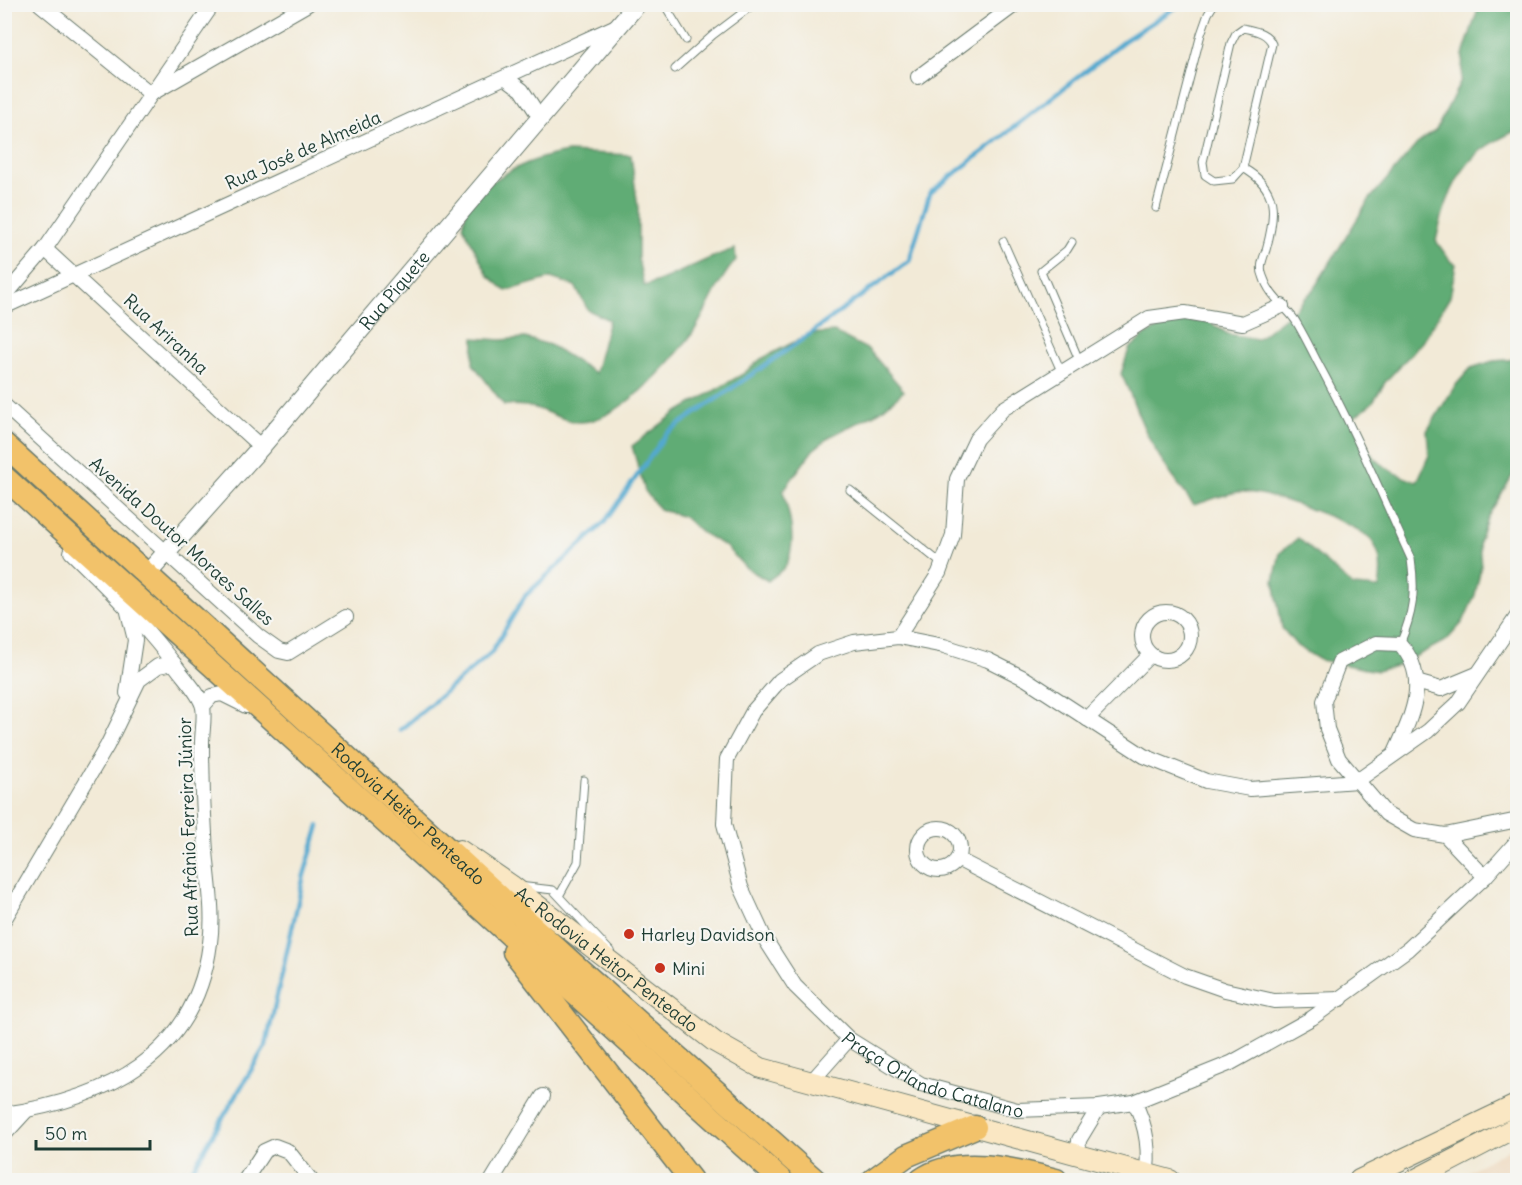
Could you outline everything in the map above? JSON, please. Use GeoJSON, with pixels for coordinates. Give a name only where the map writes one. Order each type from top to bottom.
{"type":"FeatureCollection","features":[{"type":"Feature","properties":{"kind":"main road","name":"Rodovia Heitor Penteado"},"geometry":{"type":"LineString","coordinates":[[4,444],[815,1180]]}},
{"type":"Feature","properties":{"kind":"main road","name":"Rodovia Heitor Penteado"},"geometry":{"type":"LineString","coordinates":[[4,477],[782,1180]]}},
{"type":"Feature","properties":{"kind":"main road","name":"Ac Rodovia Heitor Penteado"},"geometry":{"type":"LineString","coordinates":[[414,817],[511,885],[715,1042],[761,1068],[811,1082]]}},
{"type":"Feature","properties":{"kind":"main road"},"geometry":{"type":"LineString","coordinates":[[479,905],[691,1180]]}},
{"type":"Feature","properties":{"kind":"main road","name":"Praça Orlando Catalano"},"geometry":{"type":"LineString","coordinates":[[811,1082],[975,1126],[1146,1177],[1170,1180]]}},
{"type":"Feature","properties":{"kind":"main road"},"geometry":{"type":"LineString","coordinates":[[1359,1180],[1518,1104]]}},
{"type":"Feature","properties":{"kind":"main road"},"geometry":{"type":"LineString","coordinates":[[874,1179],[906,1156],[975,1126]]}},
{"type":"Feature","properties":{"kind":"main road"},"geometry":{"type":"LineString","coordinates":[[1414,1180],[1518,1126]]}},
{"type":"Feature","properties":{"kind":"main road"},"geometry":{"type":"LineString","coordinates":[[921,1180],[959,1166],[1014,1168],[1056,1180]]}},
{"type":"Feature","properties":{"kind":"street"},"geometry":{"type":"LineString","coordinates":[[40,4],[151,94]]}},
{"type":"Feature","properties":{"kind":"street"},"geometry":{"type":"LineString","coordinates":[[4,297],[45,249],[213,4]]}},
{"type":"Feature","properties":{"kind":"street"},"geometry":{"type":"LineString","coordinates":[[151,94],[308,4]]}},
{"type":"Feature","properties":{"kind":"street","name":"Rua Piquete"},"geometry":{"type":"LineString","coordinates":[[148,573],[261,447],[637,4]]}},
{"type":"Feature","properties":{"kind":"street"},"geometry":{"type":"LineString","coordinates":[[918,77],[1016,4]]}},
{"type":"Feature","properties":{"kind":"street","name":"Rua José de Almeida"},"geometry":{"type":"LineString","coordinates":[[4,307],[617,26]]}},
{"type":"Feature","properties":{"kind":"street"},"geometry":{"type":"LineString","coordinates":[[506,78],[522,90],[541,119]]}},
{"type":"Feature","properties":{"kind":"street","name":"Rua Ariranha"},"geometry":{"type":"LineString","coordinates":[[45,249],[74,273],[261,447]]}},
{"type":"Feature","properties":{"kind":"street"},"geometry":{"type":"LineString","coordinates":[[898,637],[922,603],[942,564],[952,534],[957,479],[976,439],[1003,409],[1149,318],[1185,313],[1244,323],[1282,306]]}},
{"type":"Feature","properties":{"kind":"street","name":"Avenida Doutor Moraes Salles"},"geometry":{"type":"LineString","coordinates":[[4,405],[258,636],[283,653],[292,652],[346,617]]}},
{"type":"Feature","properties":{"kind":"street","name":"Rua Afrânio Ferreira Júnior"},"geometry":{"type":"LineString","coordinates":[[4,1114],[58,1105],[99,1091],[133,1071],[161,1048],[183,1021],[197,995],[206,970],[211,940],[210,882],[205,846],[202,781],[202,706],[174,663],[126,605],[66,546],[33,503]]}},
{"type":"Feature","properties":{"kind":"street"},"geometry":{"type":"LineString","coordinates":[[123,716],[135,640],[126,605]]}},
{"type":"Feature","properties":{"kind":"street"},"geometry":{"type":"LineString","coordinates":[[849,1039],[795,986],[765,939],[741,886],[724,824],[727,759],[753,711],[780,680],[818,654],[854,642],[898,637],[944,646],[988,660],[1026,679],[1144,756],[1206,781],[1250,789],[1357,782],[1446,716],[1479,673],[1518,615]]}},
{"type":"Feature","properties":{"kind":"street"},"geometry":{"type":"LineString","coordinates":[[1395,753],[1415,707],[1416,682],[1407,652],[1400,644],[1376,643],[1340,662],[1324,701],[1327,729],[1339,759],[1357,782],[1386,814],[1414,830],[1445,835],[1518,820]]}},
{"type":"Feature","properties":{"kind":"street"},"geometry":{"type":"LineString","coordinates":[[1087,719],[1150,655]]}},
{"type":"Feature","properties":{"kind":"street"},"geometry":{"type":"LineString","coordinates":[[4,920],[107,746],[139,680],[158,666],[174,663]]}},
{"type":"Feature","properties":{"kind":"street"},"geometry":{"type":"LineString","coordinates":[[1416,682],[1441,689],[1479,673]]}},
{"type":"Feature","properties":{"kind":"street","name":"Rua Afrânio Ferreira Júnior"},"geometry":{"type":"LineString","coordinates":[[202,706],[212,696],[222,694],[279,725]]}},
{"type":"Feature","properties":{"kind":"street"},"geometry":{"type":"LineString","coordinates":[[1445,835],[1485,877]]}},
{"type":"Feature","properties":{"kind":"street","name":"Praça Orlando Catalano"},"geometry":{"type":"LineString","coordinates":[[811,1082],[849,1039],[921,1084],[1017,1110],[1099,1107],[1134,1102],[1231,1063],[1312,1018],[1341,999],[1408,948],[1485,877],[1518,840]]}},
{"type":"Feature","properties":{"kind":"street"},"geometry":{"type":"LineString","coordinates":[[957,859],[1185,976],[1225,990],[1274,1001],[1341,999]]}},
{"type":"Feature","properties":{"kind":"street"},"geometry":{"type":"LineString","coordinates":[[492,1180],[543,1096]]}},
{"type":"Feature","properties":{"kind":"street"},"geometry":{"type":"LineString","coordinates":[[1134,1102],[1144,1119],[1147,1138],[1146,1177]]}},
{"type":"Feature","properties":{"kind":"street"},"geometry":{"type":"LineString","coordinates":[[1078,1156],[1079,1140],[1099,1107]]}},
{"type":"Feature","properties":{"kind":"street"},"geometry":{"type":"LineString","coordinates":[[4,1135],[26,1111]]}},
{"type":"Feature","properties":{"kind":"street"},"geometry":{"type":"LineString","coordinates":[[245,1180],[264,1151],[275,1146],[288,1151],[310,1180]]}},
{"type":"Feature","properties":{"kind":"lane"},"geometry":{"type":"LineString","coordinates":[[664,4],[686,40]]}},
{"type":"Feature","properties":{"kind":"lane"},"geometry":{"type":"LineString","coordinates":[[675,69],[713,35],[754,4]]}},
{"type":"Feature","properties":{"kind":"lane"},"geometry":{"type":"LineString","coordinates":[[1156,208],[1201,34],[1214,4]]}},
{"type":"Feature","properties":{"kind":"lane"},"geometry":{"type":"LineString","coordinates":[[1243,28],[1259,31],[1269,38],[1272,44],[1243,168],[1233,179],[1214,181],[1205,175],[1203,162],[1232,43],[1236,33],[1243,28]]}},
{"type":"Feature","properties":{"kind":"lane"},"geometry":{"type":"LineString","coordinates":[[1243,168],[1256,175],[1266,188],[1274,206],[1272,229],[1261,267],[1269,291],[1294,319],[1336,395],[1411,560],[1415,588],[1410,621],[1400,644]]}},
{"type":"Feature","properties":{"kind":"lane"},"geometry":{"type":"LineString","coordinates":[[1003,241],[1061,371]]}},
{"type":"Feature","properties":{"kind":"lane"},"geometry":{"type":"LineString","coordinates":[[1072,242],[1067,250],[1041,271],[1079,360]]}},
{"type":"Feature","properties":{"kind":"lane"},"geometry":{"type":"LineString","coordinates":[[850,489],[942,564]]}},
{"type":"Feature","properties":{"kind":"lane"},"geometry":{"type":"LineString","coordinates":[[559,896],[578,862],[584,780]]}},
{"type":"Feature","properties":{"kind":"lane"},"geometry":{"type":"LineString","coordinates":[[511,885],[545,887],[559,896],[643,986]]}},
{"type":"Feature","properties":{"kind":"shaded area"},"geometry":{"type":"Polygon","coordinates":[[[1517,1144],[1517,1180],[1453,1180],[1517,1144]]]}},
{"type":"Feature","properties":{"kind":"green space"},"geometry":{"type":"Polygon","coordinates":[[[1517,5],[1517,130],[1483,149],[1467,165],[1454,185],[1445,207],[1436,241],[1451,262],[1456,264],[1450,297],[1422,342],[1386,381],[1372,403],[1353,418],[1363,442],[1376,459],[1393,472],[1417,482],[1429,455],[1427,431],[1455,386],[1471,368],[1493,361],[1517,359],[1517,468],[1487,518],[1479,542],[1481,567],[1475,595],[1463,622],[1447,640],[1399,665],[1377,671],[1320,660],[1297,646],[1282,628],[1274,581],[1280,553],[1298,538],[1353,586],[1379,588],[1380,560],[1372,541],[1343,522],[1305,507],[1249,492],[1238,492],[1194,505],[1158,454],[1121,374],[1129,349],[1147,334],[1171,322],[1206,320],[1228,334],[1257,339],[1293,311],[1313,290],[1369,200],[1417,144],[1436,130],[1461,81],[1463,55],[1479,6],[1517,5]]]}},
{"type":"Feature","properties":{"kind":"green space"},"geometry":{"type":"Polygon","coordinates":[[[568,152],[631,155],[638,208],[638,259],[644,286],[735,249],[736,260],[723,278],[692,334],[657,375],[610,413],[594,420],[579,422],[531,407],[504,405],[473,364],[474,338],[501,340],[525,338],[550,345],[595,373],[609,320],[588,310],[575,286],[551,278],[506,291],[488,275],[463,226],[469,198],[481,189],[516,168],[540,158],[568,152]]]}},
{"type":"Feature","properties":{"kind":"green space"},"geometry":{"type":"Polygon","coordinates":[[[834,332],[869,350],[904,391],[880,411],[831,436],[813,450],[783,491],[791,528],[790,556],[785,567],[768,581],[745,567],[725,546],[702,533],[684,517],[659,509],[645,491],[632,446],[676,413],[743,374],[761,359],[810,334],[834,332]]]}},
{"type":"Feature","properties":{"kind":"waterway"},"geometry":{"type":"LineString","coordinates":[[400,730],[491,653],[525,596],[604,523],[667,433],[800,341],[909,261],[930,193],[1125,40],[1181,4]]}},
{"type":"Feature","properties":{"kind":"waterway"},"geometry":{"type":"LineString","coordinates":[[186,1180],[266,1045],[304,875],[319,826]]}},
{"type":"Feature","properties":{"kind":"place","name":"Harley Davidson"},"geometry":{"type":"Point","coordinates":[629,934]}},
{"type":"Feature","properties":{"kind":"place","name":"Mini"},"geometry":{"type":"Point","coordinates":[660,968]}}]}
